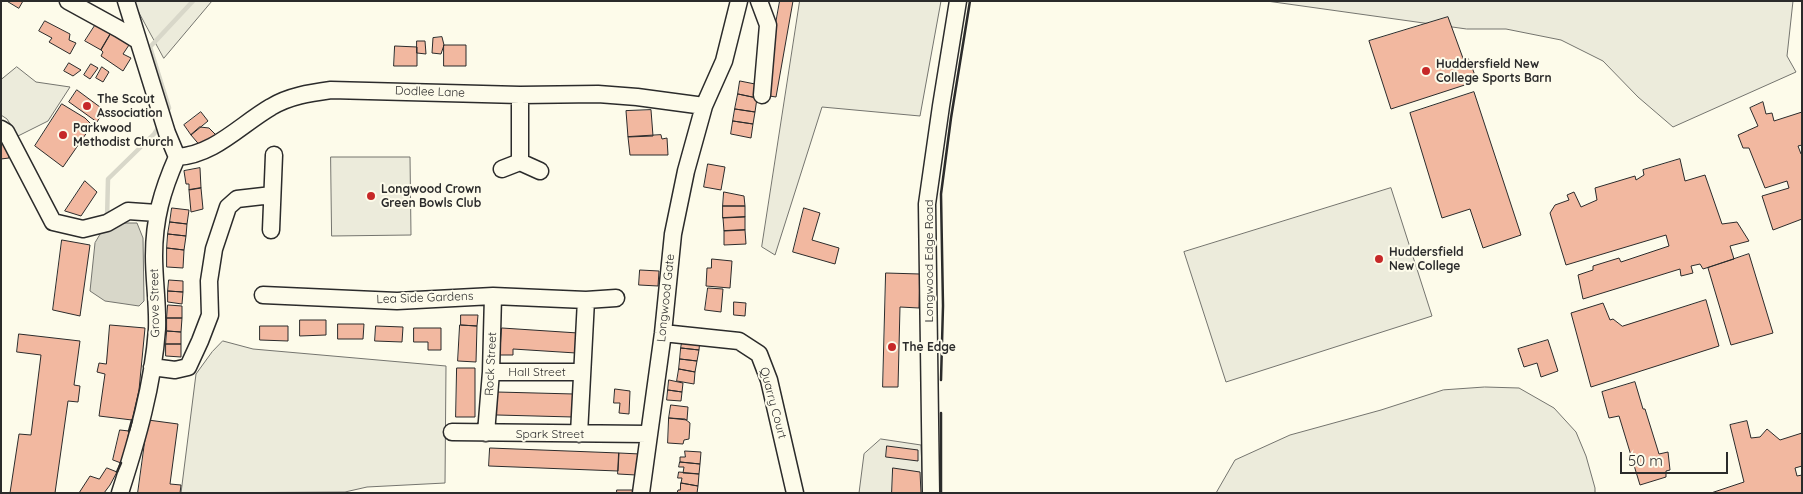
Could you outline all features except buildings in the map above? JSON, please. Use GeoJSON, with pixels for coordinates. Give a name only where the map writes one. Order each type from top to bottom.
{"type":"FeatureCollection","features":[{"type":"Feature","properties":{"kind":"street"},"geometry":{"type":"LineString","coordinates":[[68,1],[137,40]]}},
{"type":"Feature","properties":{"kind":"street"},"geometry":{"type":"LineString","coordinates":[[126,1],[167,133],[184,157]]}},
{"type":"Feature","properties":{"kind":"street","name":"Longwood Gate"},"geometry":{"type":"LineString","coordinates":[[641,493],[663,333],[673,234],[686,171],[704,106],[724,61],[738,1]]}},
{"type":"Feature","properties":{"kind":"street"},"geometry":{"type":"LineString","coordinates":[[760,1],[768,25],[762,95]]}},
{"type":"Feature","properties":{"kind":"street","name":"Longwood Edge Road"},"geometry":{"type":"LineString","coordinates":[[930,493],[927,204],[958,1]]}},
{"type":"Feature","properties":{"kind":"street","name":"Dodlee Lane"},"geometry":{"type":"LineString","coordinates":[[184,157],[213,147],[273,106],[300,95],[330,90],[520,95],[598,94],[704,106]]}},
{"type":"Feature","properties":{"kind":"street"},"geometry":{"type":"LineString","coordinates":[[520,95],[520,162]]}},
{"type":"Feature","properties":{"kind":"street"},"geometry":{"type":"LineString","coordinates":[[1,129],[6,132],[53,222],[82,229],[107,223],[128,211],[157,213]]}},
{"type":"Feature","properties":{"kind":"street"},"geometry":{"type":"LineString","coordinates":[[271,230],[274,155]]}},
{"type":"Feature","properties":{"kind":"street","name":"Grove Street"},"geometry":{"type":"LineString","coordinates":[[120,493],[145,404],[152,367],[157,328],[154,256],[157,213],[165,184],[184,157]]}},
{"type":"Feature","properties":{"kind":"street"},"geometry":{"type":"LineString","coordinates":[[502,169],[520,162],[540,171]]}},
{"type":"Feature","properties":{"kind":"street"},"geometry":{"type":"LineString","coordinates":[[152,367],[175,370],[188,367],[210,314],[209,281],[214,249],[228,207],[237,198],[272,195]]}},
{"type":"Feature","properties":{"kind":"street","name":"Lea Side Gardens"},"geometry":{"type":"LineString","coordinates":[[263,295],[397,301],[493,296],[586,300],[616,298]]}},
{"type":"Feature","properties":{"kind":"street","name":"Rock Street"},"geometry":{"type":"LineString","coordinates":[[486,433],[492,372],[493,296]]}},
{"type":"Feature","properties":{"kind":"street"},"geometry":{"type":"LineString","coordinates":[[578,434],[586,300]]}},
{"type":"Feature","properties":{"kind":"street","name":"Quarry Court"},"geometry":{"type":"LineString","coordinates":[[663,333],[739,341],[759,354],[769,380],[795,493]]}},
{"type":"Feature","properties":{"kind":"street","name":"Hall Street"},"geometry":{"type":"LineString","coordinates":[[492,372],[582,372]]}},
{"type":"Feature","properties":{"kind":"street","name":"Spark Street"},"geometry":{"type":"LineString","coordinates":[[452,432],[648,434]]}},
{"type":"Feature","properties":{"kind":"shaded area"},"geometry":{"type":"Polygon","coordinates":[[[133,1],[212,1],[164,58],[133,1]]]}},
{"type":"Feature","properties":{"kind":"shaded area"},"geometry":{"type":"Polygon","coordinates":[[[800,1],[941,1],[920,116],[822,107],[775,255],[762,247],[800,1]]]}},
{"type":"Feature","properties":{"kind":"shaded area"},"geometry":{"type":"Polygon","coordinates":[[[1267,1],[1793,1],[1787,56],[1796,72],[1673,127],[1638,97],[1603,61],[1561,40],[1506,29],[1467,29],[1267,1]]]}},
{"type":"Feature","properties":{"kind":"shaded area"},"geometry":{"type":"Polygon","coordinates":[[[17,67],[36,82],[70,87],[48,121],[18,136],[7,119],[1,115],[1,80],[17,67]]]}},
{"type":"Feature","properties":{"kind":"shaded area","name":"Longwood Crown Green Bowls Club"},"geometry":{"type":"Polygon","coordinates":[[[331,157],[410,157],[411,235],[332,236],[331,157]]]}},
{"type":"Feature","properties":{"kind":"shaded area"},"geometry":{"type":"Polygon","coordinates":[[[1391,188],[1432,316],[1226,382],[1184,252],[1391,188]]]}},
{"type":"Feature","properties":{"kind":"shaded area"},"geometry":{"type":"Polygon","coordinates":[[[107,223],[137,223],[143,238],[144,301],[139,306],[105,301],[90,291],[95,243],[107,223]]]}},
{"type":"Feature","properties":{"kind":"shaded area"},"geometry":{"type":"Polygon","coordinates":[[[223,341],[253,349],[446,366],[445,483],[367,487],[345,492],[181,493],[196,374],[212,352],[223,341]]]}},
{"type":"Feature","properties":{"kind":"shaded area"},"geometry":{"type":"Polygon","coordinates":[[[1485,387],[1519,388],[1554,408],[1576,432],[1586,456],[1595,493],[1216,493],[1235,460],[1290,435],[1381,410],[1443,390],[1485,387]]]}},
{"type":"Feature","properties":{"kind":"shaded area"},"geometry":{"type":"Polygon","coordinates":[[[881,439],[921,445],[923,493],[859,493],[864,454],[881,439]]]}},
{"type":"Feature","properties":{"kind":"waterway"},"geometry":{"type":"LineString","coordinates":[[166,114],[169,108],[150,47],[193,1]]}},
{"type":"Feature","properties":{"kind":"waterway"},"geometry":{"type":"LineString","coordinates":[[107,219],[108,179],[154,134],[160,125]]}},
{"type":"Feature","properties":{"kind":"wall"},"geometry":{"type":"LineString","coordinates":[[941,380],[943,306],[941,194],[970,1]]}},
{"type":"Feature","properties":{"kind":"wall"},"geometry":{"type":"LineString","coordinates":[[941,413],[941,493]]}},
{"type":"Feature","properties":{"kind":"wall"},"geometry":{"type":"LineString","coordinates":[[129,431],[132,420]]}},
{"type":"Feature","properties":{"kind":"wall"},"geometry":{"type":"LineString","coordinates":[[117,472],[121,463]]}},
{"type":"Feature","properties":{"kind":"place","name":"Huddersfield New College Sports Barn"},"geometry":{"type":"Point","coordinates":[1426,71]}},
{"type":"Feature","properties":{"kind":"place","name":"The Scout Association"},"geometry":{"type":"Point","coordinates":[87,106]}},
{"type":"Feature","properties":{"kind":"place","name":"Parkwood Methodist Church"},"geometry":{"type":"Point","coordinates":[63,135]}},
{"type":"Feature","properties":{"kind":"place","name":"Longwood Crown Green Bowls Club"},"geometry":{"type":"Point","coordinates":[371,196]}},
{"type":"Feature","properties":{"kind":"place","name":"Huddersfield New College"},"geometry":{"type":"Point","coordinates":[1379,259]}},
{"type":"Feature","properties":{"kind":"place","name":"The Edge"},"geometry":{"type":"Point","coordinates":[892,347]}}]}
